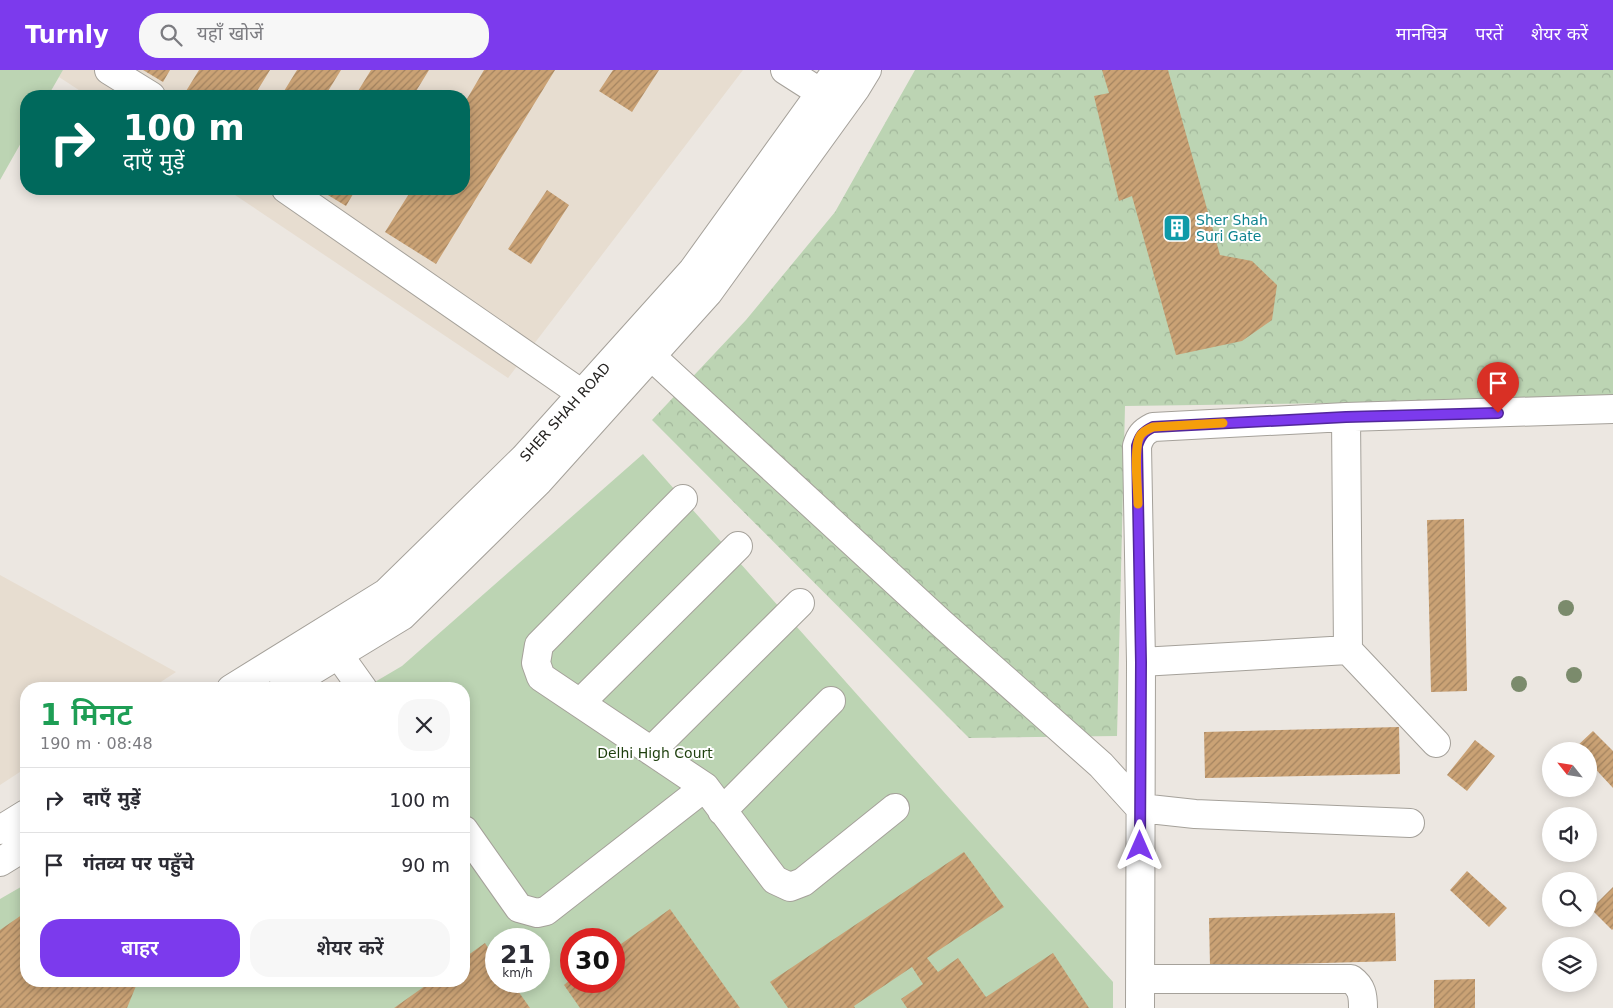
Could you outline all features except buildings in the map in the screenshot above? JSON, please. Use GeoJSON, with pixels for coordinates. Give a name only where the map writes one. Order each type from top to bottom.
{"type":"FeatureCollection","features":[{"type":"Feature","properties":{"kind":"street"},"geometry":{"type":"LineString","coordinates":[[109,70],[141,90]]}},
{"type":"Feature","properties":{"kind":"street"},"geometry":{"type":"LineString","coordinates":[[785,70],[821,93]]}},
{"type":"Feature","properties":{"kind":"street","name":"SHER SHAH ROAD"},"geometry":{"type":"LineString","coordinates":[[242,682],[386,593],[524,458],[693,270],[837,70]]}},
{"type":"Feature","properties":{"kind":"street","name":"SHER SHAH ROAD"},"geometry":{"type":"LineString","coordinates":[[293,682],[402,616],[539,481],[708,293],[856,88],[866,70]]}},
{"type":"Feature","properties":{"kind":"street"},"geometry":{"type":"LineString","coordinates":[[295,195],[582,394]]}},
{"type":"Feature","properties":{"kind":"street"},"geometry":{"type":"LineString","coordinates":[[651,356],[940,623],[1101,765],[1140,808],[1195,814],[1410,823]]}},
{"type":"Feature","properties":{"kind":"street"},"geometry":{"type":"LineString","coordinates":[[1140,1008],[1141,662],[1137,446],[1140,437],[1145,431],[1153,427],[1346,417],[1613,409]]}},
{"type":"Feature","properties":{"kind":"street"},"geometry":{"type":"LineString","coordinates":[[1346,417],[1348,650],[1436,743]]}},
{"type":"Feature","properties":{"kind":"street"},"geometry":{"type":"LineString","coordinates":[[683,499],[538,645],[536,663],[541,677],[704,787],[775,880],[790,887],[803,882],[895,808]]}},
{"type":"Feature","properties":{"kind":"street"},"geometry":{"type":"LineString","coordinates":[[580,703],[738,546]]}},
{"type":"Feature","properties":{"kind":"street"},"geometry":{"type":"LineString","coordinates":[[651,752],[800,603]]}},
{"type":"Feature","properties":{"kind":"street"},"geometry":{"type":"LineString","coordinates":[[1141,662],[1348,650]]}},
{"type":"Feature","properties":{"kind":"street"},"geometry":{"type":"LineString","coordinates":[[338,654],[358,682]]}},
{"type":"Feature","properties":{"kind":"street"},"geometry":{"type":"LineString","coordinates":[[722,811],[831,701]]}},
{"type":"Feature","properties":{"kind":"street"},"geometry":{"type":"LineString","coordinates":[[470,839],[519,908],[537,913],[546,911],[704,787]]}},
{"type":"Feature","properties":{"kind":"street"},"geometry":{"type":"LineString","coordinates":[[0,830],[20,818]]}},
{"type":"Feature","properties":{"kind":"street"},"geometry":{"type":"LineString","coordinates":[[0,862],[20,850]]}},
{"type":"Feature","properties":{"kind":"street"},"geometry":{"type":"LineString","coordinates":[[1140,980],[1351,979],[1358,984],[1362,992],[1363,1008]]}},
{"type":"Feature","properties":{"kind":"shaded area"},"geometry":{"type":"Polygon","coordinates":[[[63,70],[743,70],[508,378],[235,195],[470,195],[470,90],[79,90],[59,77],[63,70]]]}},
{"type":"Feature","properties":{"kind":"shaded area"},"geometry":{"type":"Polygon","coordinates":[[[0,575],[176,672],[161,682],[20,682],[20,772],[0,785],[0,575]]]}},
{"type":"Feature","properties":{"kind":"green space"},"geometry":{"type":"Polygon","coordinates":[[[0,70],[63,70],[51,90],[20,90],[20,145],[0,180],[0,70]]]}},
{"type":"Feature","properties":{"kind":"green space"},"geometry":{"type":"Polygon","coordinates":[[[915,70],[1613,70],[1613,399],[1125,406],[1117,736],[969,738],[652,420],[746,320],[835,212],[915,70]]]}},
{"type":"Feature","properties":{"kind":"green space","name":"Delhi High Court"},"geometry":{"type":"Polygon","coordinates":[[[643,454],[1113,982],[1113,1008],[0,1008],[0,899],[20,887],[20,987],[470,987],[470,682],[375,682],[402,666],[643,454]]]}},
{"type":"Feature","properties":{"kind":"slow traffic"},"geometry":{"type":"LineString","coordinates":[[1138,504],[1137,446],[1140,437],[1145,431],[1153,427],[1223,423]]}},
{"type":"Feature","properties":{"kind":"place","name":"Sher Shah Suri Gate"},"geometry":{"type":"Point","coordinates":[1177,228]}},
{"type":"Feature","properties":{"kind":"route"},"geometry":{"type":"LineString","coordinates":[[1140,846],[1141,662],[1137,446],[1140,437],[1145,431],[1153,427],[1346,417],[1498,413]]}}]}
